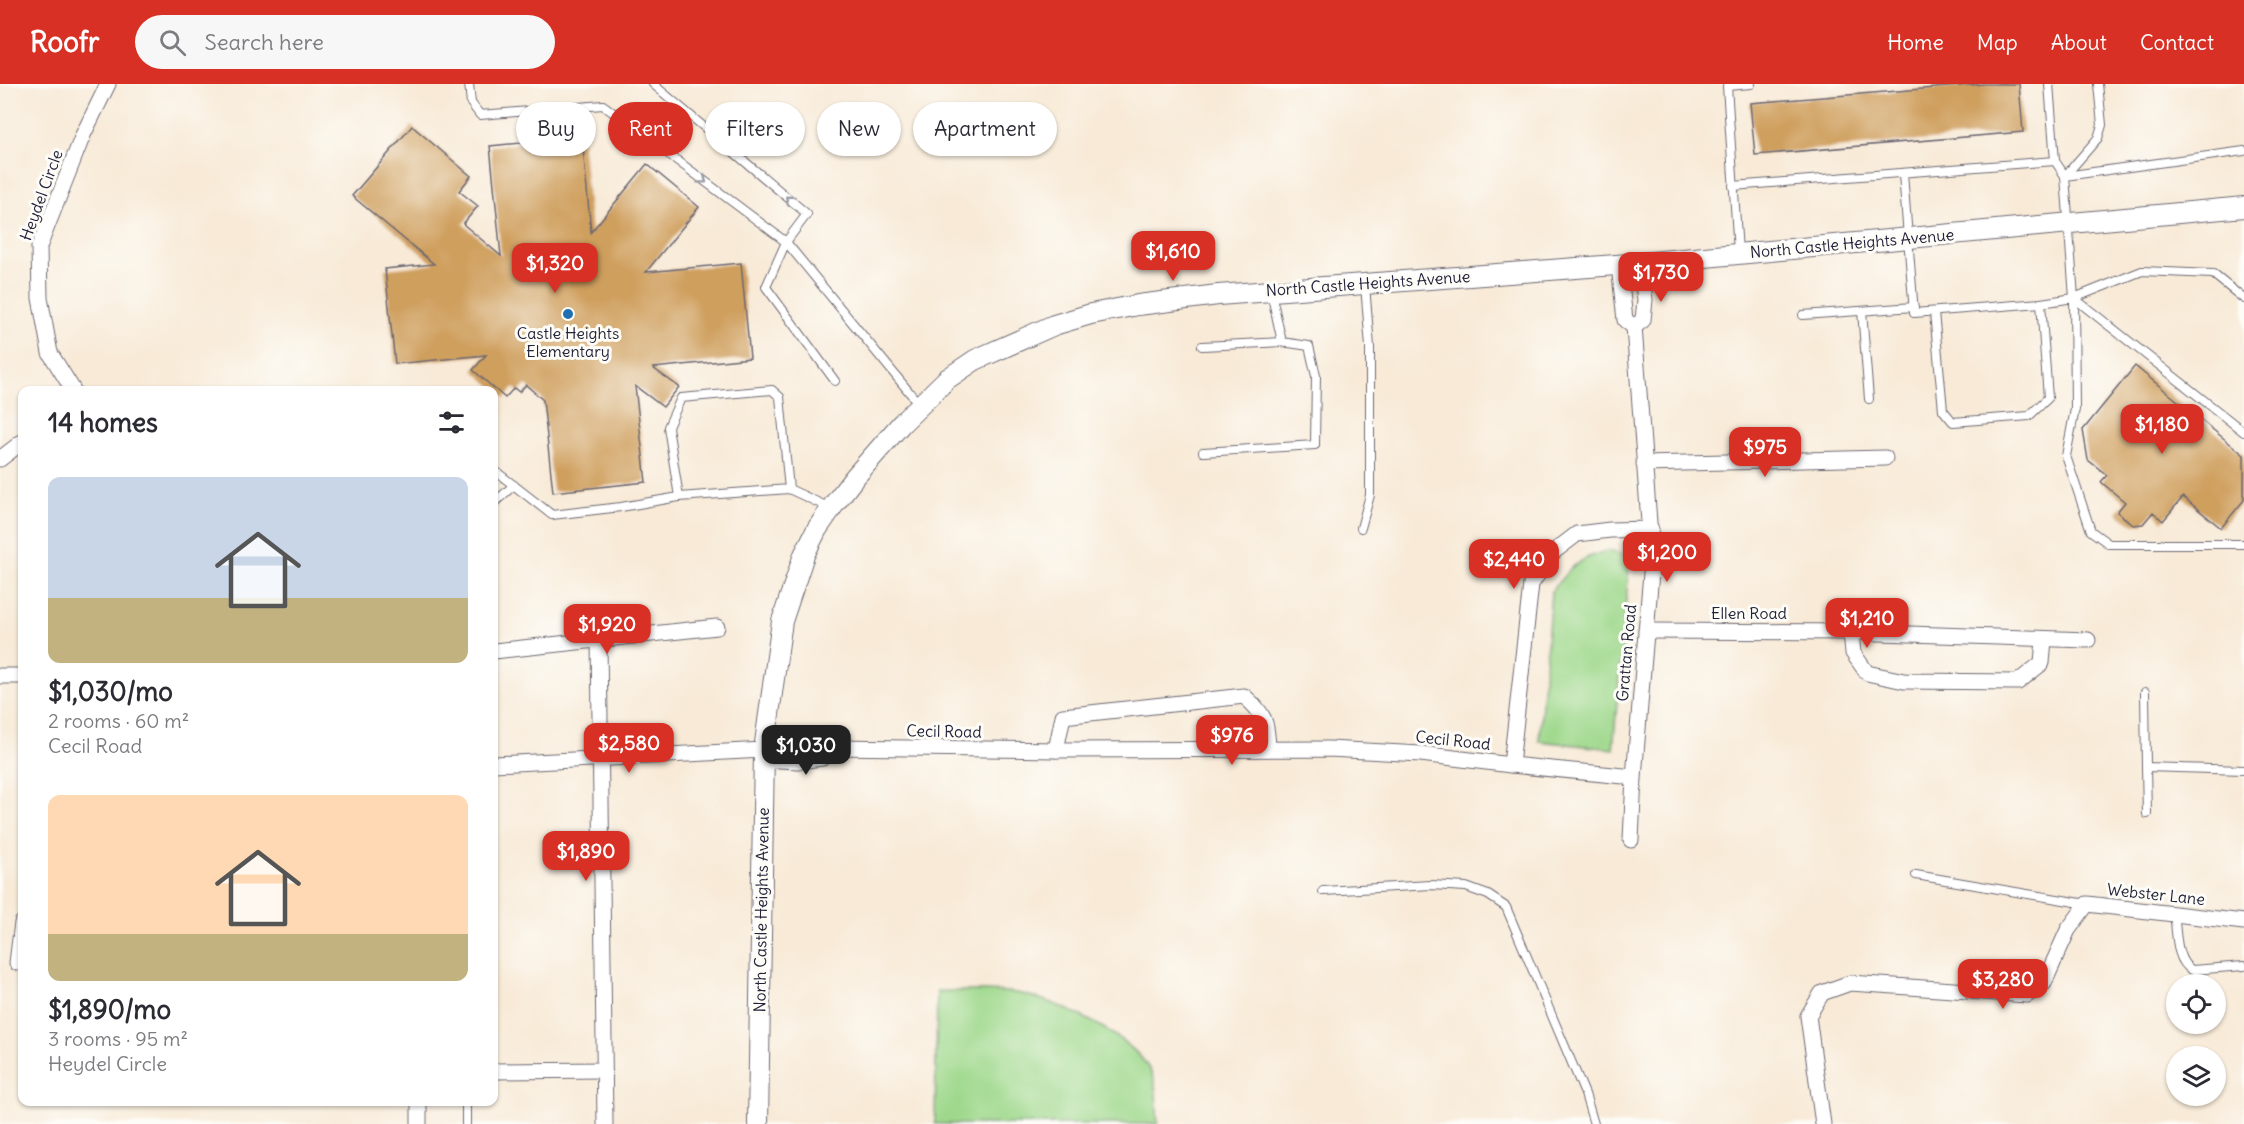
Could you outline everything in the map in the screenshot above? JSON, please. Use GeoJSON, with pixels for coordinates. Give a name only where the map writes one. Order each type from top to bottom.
{"type":"FeatureCollection","features":[{"type":"Feature","properties":{"kind":"street","name":"Heydel Circle"},"geometry":{"type":"LineString","coordinates":[[71,386],[50,353],[40,298],[39,247],[83,135],[108,84]]}},
{"type":"Feature","properties":{"kind":"street","name":"North Castle Heights Avenue"},"geometry":{"type":"LineString","coordinates":[[758,1124],[764,748],[782,621],[804,555],[831,509],[854,478],[920,405],[947,379],[975,360],[1054,325],[1138,305],[1271,291],[1619,265],[2244,207]]}},
{"type":"Feature","properties":{"kind":"street"},"geometry":{"type":"LineString","coordinates":[[1619,265],[1625,320],[1634,327],[1643,320],[1645,300],[1640,263]]}},
{"type":"Feature","properties":{"kind":"street","name":"Grattan Road"},"geometry":{"type":"LineString","coordinates":[[1631,840],[1652,561],[1634,327]]}},
{"type":"Feature","properties":{"kind":"street"},"geometry":{"type":"LineString","coordinates":[[0,459],[18,445]]}},
{"type":"Feature","properties":{"kind":"street"},"geometry":{"type":"LineString","coordinates":[[1644,464],[1885,458]]}},
{"type":"Feature","properties":{"kind":"street"},"geometry":{"type":"LineString","coordinates":[[1511,765],[1531,584],[1552,553],[1577,534],[1651,529]]}},
{"type":"Feature","properties":{"kind":"street"},"geometry":{"type":"LineString","coordinates":[[498,651],[717,627]]}},
{"type":"Feature","properties":{"kind":"street","name":"Ellen Road"},"geometry":{"type":"LineString","coordinates":[[1646,631],[1851,632],[2088,640]]}},
{"type":"Feature","properties":{"kind":"street"},"geometry":{"type":"LineString","coordinates":[[1851,632],[1852,653],[1867,672],[1904,681],[2018,682],[2042,663],[2044,639]]}},
{"type":"Feature","properties":{"kind":"street"},"geometry":{"type":"LineString","coordinates":[[599,640],[605,1124]]}},
{"type":"Feature","properties":{"kind":"street"},"geometry":{"type":"LineString","coordinates":[[0,676],[18,676]]}},
{"type":"Feature","properties":{"kind":"street"},"geometry":{"type":"LineString","coordinates":[[1056,750],[1063,716],[1244,696],[1259,710],[1267,730],[1268,749]]}},
{"type":"Feature","properties":{"kind":"street"},"geometry":{"type":"LineString","coordinates":[[498,764],[764,748],[819,739],[831,747],[822,758],[798,761],[764,748]]}},
{"type":"Feature","properties":{"kind":"street","name":"Cecil Road"},"geometry":{"type":"LineString","coordinates":[[831,747],[1056,750],[1329,749],[1421,754],[1634,777]]}},
{"type":"Feature","properties":{"kind":"street","name":"Webster Lane"},"geometry":{"type":"LineString","coordinates":[[1823,1124],[1808,1016],[1822,993],[1850,983],[2027,995],[2044,983],[2068,930],[2087,904],[2244,921]]}},
{"type":"Feature","properties":{"kind":"street"},"geometry":{"type":"LineString","coordinates":[[498,1071],[604,1070]]}},
{"type":"Feature","properties":{"kind":"street"},"geometry":{"type":"LineString","coordinates":[[419,1106],[419,1124]]}},
{"type":"Feature","properties":{"kind":"lane"},"geometry":{"type":"LineString","coordinates":[[469,84],[471,103],[480,115],[603,105],[786,242],[920,405]]}},
{"type":"Feature","properties":{"kind":"lane"},"geometry":{"type":"LineString","coordinates":[[653,84],[807,214],[786,242],[766,287],[835,381]]}},
{"type":"Feature","properties":{"kind":"lane"},"geometry":{"type":"LineString","coordinates":[[1738,254],[1727,86],[1751,84]]}},
{"type":"Feature","properties":{"kind":"lane"},"geometry":{"type":"LineString","coordinates":[[2049,84],[2055,161],[2065,176],[2074,298],[2075,409],[2066,456],[2091,531],[2109,544],[2244,544]]}},
{"type":"Feature","properties":{"kind":"lane"},"geometry":{"type":"LineString","coordinates":[[2065,176],[2098,138],[2102,124],[2098,84]]}},
{"type":"Feature","properties":{"kind":"lane"},"geometry":{"type":"LineString","coordinates":[[2065,176],[2244,151]]}},
{"type":"Feature","properties":{"kind":"lane"},"geometry":{"type":"LineString","coordinates":[[1733,186],[2055,161]]}},
{"type":"Feature","properties":{"kind":"lane"},"geometry":{"type":"LineString","coordinates":[[1903,174],[1914,313],[2041,303],[2074,298],[2142,271],[2213,274],[2244,299]]}},
{"type":"Feature","properties":{"kind":"lane"},"geometry":{"type":"LineString","coordinates":[[1361,528],[1370,495],[1370,347],[1364,284]]}},
{"type":"Feature","properties":{"kind":"lane"},"geometry":{"type":"LineString","coordinates":[[1271,291],[1282,342]]}},
{"type":"Feature","properties":{"kind":"lane"},"geometry":{"type":"LineString","coordinates":[[2074,298],[2244,432]]}},
{"type":"Feature","properties":{"kind":"lane"},"geometry":{"type":"LineString","coordinates":[[1934,312],[1943,410],[1953,422],[2018,417],[2029,416],[2048,398],[2041,303]]}},
{"type":"Feature","properties":{"kind":"lane"},"geometry":{"type":"LineString","coordinates":[[1803,315],[1914,307]]}},
{"type":"Feature","properties":{"kind":"lane"},"geometry":{"type":"LineString","coordinates":[[1862,311],[1869,399]]}},
{"type":"Feature","properties":{"kind":"lane"},"geometry":{"type":"LineString","coordinates":[[1202,346],[1282,342],[1309,346],[1316,376],[1315,445],[1203,452]]}},
{"type":"Feature","properties":{"kind":"lane"},"geometry":{"type":"LineString","coordinates":[[680,497],[668,427],[681,398],[772,390],[780,397],[789,489]]}},
{"type":"Feature","properties":{"kind":"lane"},"geometry":{"type":"LineString","coordinates":[[498,473],[552,514],[621,507],[680,497],[789,489],[831,509]]}},
{"type":"Feature","properties":{"kind":"lane"},"geometry":{"type":"LineString","coordinates":[[498,499],[514,485]]}},
{"type":"Feature","properties":{"kind":"lane"},"geometry":{"type":"LineString","coordinates":[[2145,692],[2147,814]]}},
{"type":"Feature","properties":{"kind":"lane"},"geometry":{"type":"LineString","coordinates":[[2146,767],[2244,770]]}},
{"type":"Feature","properties":{"kind":"lane"},"geometry":{"type":"LineString","coordinates":[[1916,875],[2087,904]]}},
{"type":"Feature","properties":{"kind":"lane"},"geometry":{"type":"LineString","coordinates":[[1323,891],[1431,885],[1466,887],[1488,895],[1506,907],[1585,1094],[1594,1124]]}},
{"type":"Feature","properties":{"kind":"lane"},"geometry":{"type":"LineString","coordinates":[[2174,914],[2181,958],[2185,966],[2192,970],[2244,966]]}},
{"type":"Feature","properties":{"kind":"lane"},"geometry":{"type":"LineString","coordinates":[[465,1124],[466,1106]]}},
{"type":"Feature","properties":{"kind":"green space"},"geometry":{"type":"Polygon","coordinates":[[[1607,551],[1630,556],[1613,749],[1539,741],[1551,592],[1575,565],[1588,557],[1607,551]]]}},
{"type":"Feature","properties":{"kind":"green space"},"geometry":{"type":"Polygon","coordinates":[[[937,991],[1016,993],[1052,1003],[1073,1012],[1114,1035],[1145,1063],[1153,1078],[1158,1124],[935,1124],[937,991]]]}},
{"type":"Feature","properties":{"kind":"building"},"geometry":{"type":"Polygon","coordinates":[[[1984,84],[2019,84],[2023,132],[1755,155],[1750,103],[1984,84]]]}},
{"type":"Feature","properties":{"kind":"building","name":"Castle Heights Elementary"},"geometry":{"type":"Polygon","coordinates":[[[412,126],[471,176],[459,191],[478,206],[463,224],[501,256],[490,146],[516,143],[516,156],[584,156],[591,232],[647,164],[699,207],[646,272],[741,263],[750,358],[653,368],[679,387],[663,407],[635,386],[646,482],[553,492],[543,400],[526,385],[519,392],[514,388],[505,398],[498,392],[498,386],[491,386],[473,370],[486,355],[395,364],[385,269],[434,264],[352,196],[412,126]]]}},
{"type":"Feature","properties":{"kind":"building"},"geometry":{"type":"Polygon","coordinates":[[[2135,366],[2244,455],[2244,500],[2221,528],[2183,497],[2163,521],[2153,512],[2143,524],[2133,525],[2117,512],[2125,502],[2101,482],[2107,475],[2088,460],[2083,430],[2135,366]]]}},
{"type":"Feature","properties":{"kind":"place","name":"Castle Heights Elementary"},"geometry":{"type":"Point","coordinates":[568,314]}}]}
